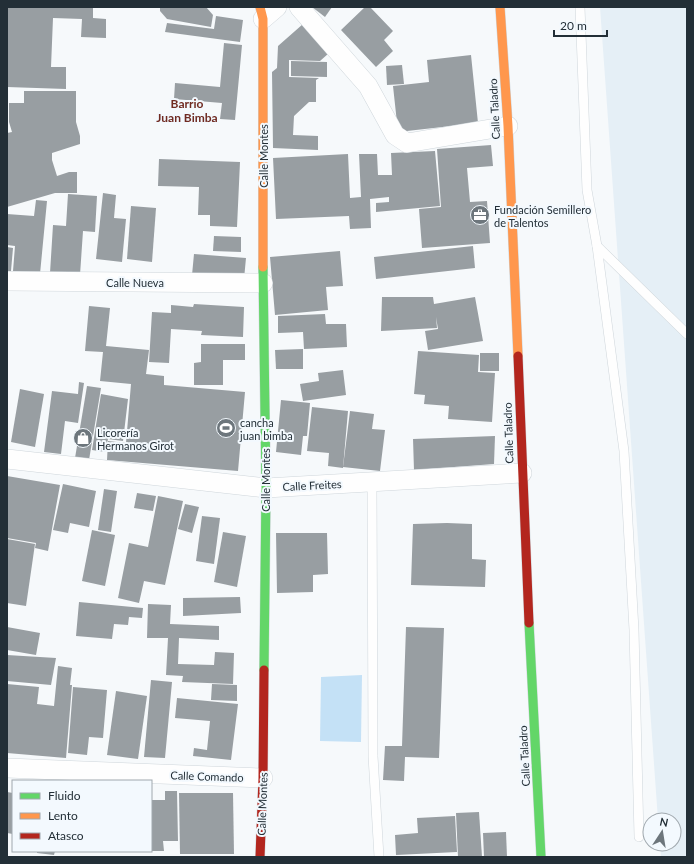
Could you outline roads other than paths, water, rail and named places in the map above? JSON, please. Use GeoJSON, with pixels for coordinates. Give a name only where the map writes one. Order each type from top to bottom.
{"type":"FeatureCollection","features":[{"type":"Feature","properties":{"kind":"street"},"geometry":{"type":"LineString","coordinates":[[261,13],[277,7]]}},
{"type":"Feature","properties":{"kind":"street"},"geometry":{"type":"LineString","coordinates":[[299,7],[368,86],[395,135],[407,143],[508,126]]}},
{"type":"Feature","properties":{"kind":"street","name":"Calle Taladro"},"geometry":{"type":"LineString","coordinates":[[500,7],[508,126],[522,473],[541,857]]}},
{"type":"Feature","properties":{"kind":"street","name":"Calle Montes"},"geometry":{"type":"LineString","coordinates":[[260,857],[263,778],[266,488],[261,13]]}},
{"type":"Feature","properties":{"kind":"street","name":"Calle Nueva"},"geometry":{"type":"LineString","coordinates":[[7,281],[263,283]]}},
{"type":"Feature","properties":{"kind":"street","name":"Calle Freites"},"geometry":{"type":"LineString","coordinates":[[7,459],[266,488],[522,473]]}},
{"type":"Feature","properties":{"kind":"street","name":"Calle Comando"},"geometry":{"type":"LineString","coordinates":[[7,768],[263,778]]}},
{"type":"Feature","properties":{"kind":"lane"},"geometry":{"type":"LineString","coordinates":[[580,7],[587,190],[597,246],[624,451],[634,630],[639,837]]}},
{"type":"Feature","properties":{"kind":"lane"},"geometry":{"type":"LineString","coordinates":[[597,246],[687,334]]}},
{"type":"Feature","properties":{"kind":"lane"},"geometry":{"type":"LineString","coordinates":[[372,482],[373,756],[378,857]]}},
{"type":"Feature","properties":{"kind":"place","name":"Fundación Semillero de Talentos"},"geometry":{"type":"Point","coordinates":[480,215]}},
{"type":"Feature","properties":{"kind":"place","name":"cancha juan bimba"},"geometry":{"type":"Point","coordinates":[226,428]}},
{"type":"Feature","properties":{"kind":"place","name":"Licorería Hermanos Girot"},"geometry":{"type":"Point","coordinates":[83,438]}},
{"type":"Feature","properties":{"kind":"district","name":"Barrio Juan Bimba"},"geometry":{"type":"Point","coordinates":[187,110]}}]}
